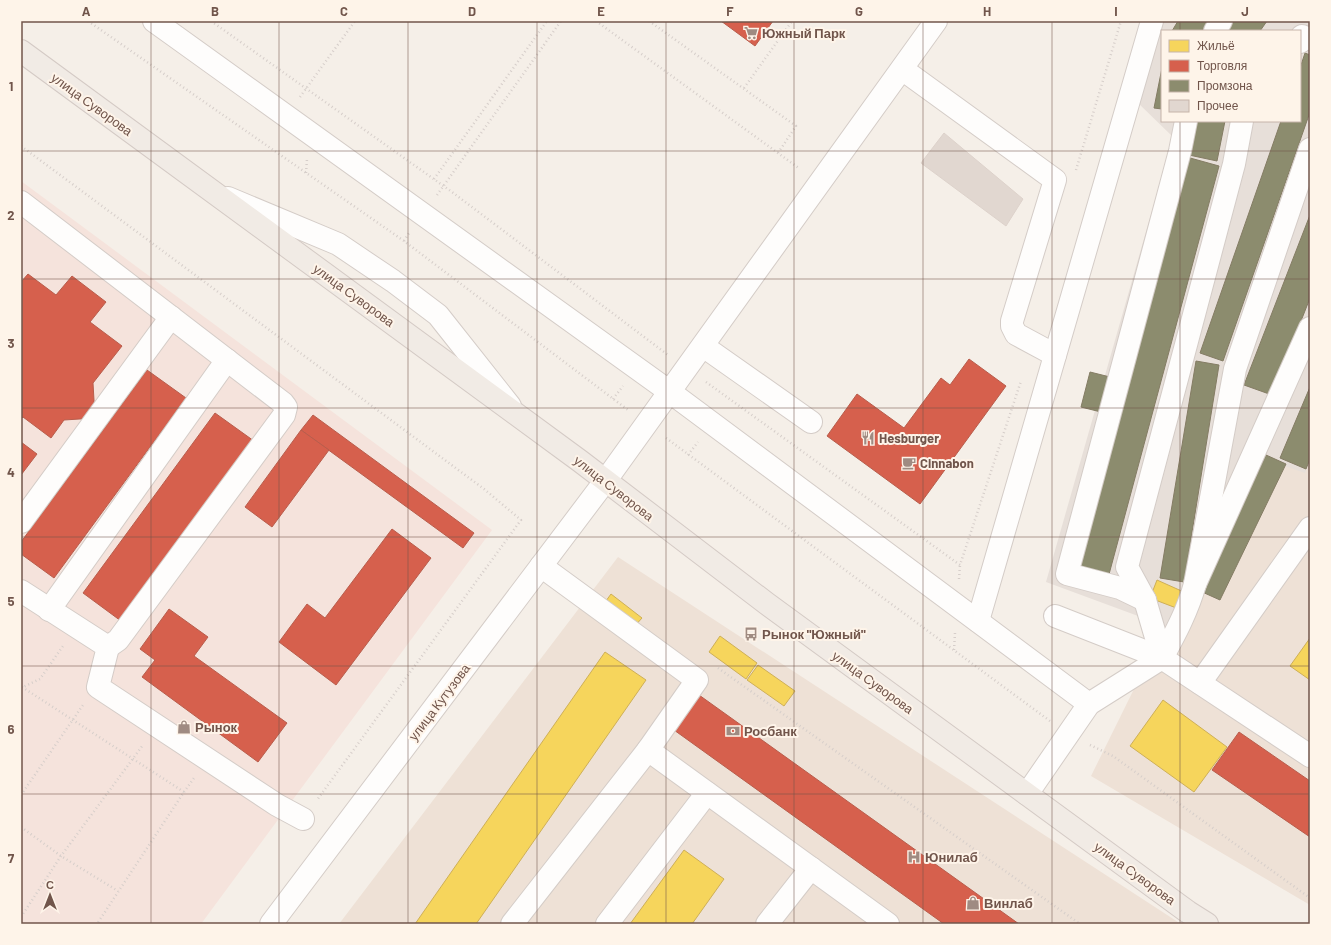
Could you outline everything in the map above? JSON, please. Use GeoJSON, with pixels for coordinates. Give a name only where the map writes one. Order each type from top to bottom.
{"type":"FeatureCollection","features":[{"type":"Feature","properties":{"kind":"main road","name":"улица Суворова"},"geometry":{"type":"LineString","coordinates":[[21,51],[606,480],[760,598],[1026,794],[1184,918],[1207,924]]}},
{"type":"Feature","properties":{"kind":"street"},"geometry":{"type":"LineString","coordinates":[[154,21],[670,392],[1090,704]]}},
{"type":"Feature","properties":{"kind":"street","name":"улица Кутузова"},"geometry":{"type":"LineString","coordinates":[[271,924],[606,480],[936,21]]}},
{"type":"Feature","properties":{"kind":"street"},"geometry":{"type":"LineString","coordinates":[[978,621],[1152,21]]}},
{"type":"Feature","properties":{"kind":"street"},"geometry":{"type":"LineString","coordinates":[[1216,30],[1221,21]]}},
{"type":"Feature","properties":{"kind":"street"},"geometry":{"type":"LineString","coordinates":[[1301,39],[1302,36],[1310,39]]}},
{"type":"Feature","properties":{"kind":"street"},"geometry":{"type":"LineString","coordinates":[[902,69],[1055,180],[1014,314],[1012,326],[1016,334],[1055,355]]}},
{"type":"Feature","properties":{"kind":"street"},"geometry":{"type":"LineString","coordinates":[[1144,600],[1120,588],[1067,574],[1180,150],[1186,122]]}},
{"type":"Feature","properties":{"kind":"street"},"geometry":{"type":"LineString","coordinates":[[1162,658],[1144,600],[1127,567],[1234,164],[1242,122]]}},
{"type":"Feature","properties":{"kind":"street"},"geometry":{"type":"LineString","coordinates":[[1195,584],[1235,369],[1310,149]]}},
{"type":"Feature","properties":{"kind":"street"},"geometry":{"type":"LineString","coordinates":[[213,192],[338,244],[393,281],[438,315],[517,415]]}},
{"type":"Feature","properties":{"kind":"street"},"geometry":{"type":"LineString","coordinates":[[21,202],[286,407],[284,415],[118,640],[108,647],[98,687],[277,805],[303,819]]}},
{"type":"Feature","properties":{"kind":"street"},"geometry":{"type":"LineString","coordinates":[[21,522],[171,317]]}},
{"type":"Feature","properties":{"kind":"street"},"geometry":{"type":"LineString","coordinates":[[1026,794],[1090,704],[1162,658],[1174,635],[1195,584],[1310,328]]}},
{"type":"Feature","properties":{"kind":"street"},"geometry":{"type":"LineString","coordinates":[[703,346],[811,422]]}},
{"type":"Feature","properties":{"kind":"street"},"geometry":{"type":"LineString","coordinates":[[50,610],[227,360]]}},
{"type":"Feature","properties":{"kind":"street"},"geometry":{"type":"LineString","coordinates":[[1200,683],[1310,528]]}},
{"type":"Feature","properties":{"kind":"street"},"geometry":{"type":"LineString","coordinates":[[512,924],[648,750],[697,680],[541,566]]}},
{"type":"Feature","properties":{"kind":"street"},"geometry":{"type":"LineString","coordinates":[[21,591],[108,647]]}},
{"type":"Feature","properties":{"kind":"street"},"geometry":{"type":"LineString","coordinates":[[1055,616],[1162,658],[1310,756]]}},
{"type":"Feature","properties":{"kind":"street"},"geometry":{"type":"LineString","coordinates":[[648,750],[888,924]]}},
{"type":"Feature","properties":{"kind":"street"},"geometry":{"type":"LineString","coordinates":[[607,924],[707,793]]}},
{"type":"Feature","properties":{"kind":"street"},"geometry":{"type":"LineString","coordinates":[[767,924],[811,868]]}},
{"type":"Feature","properties":{"kind":"path"},"geometry":{"type":"LineString","coordinates":[[88,21],[404,241],[646,424],[1068,735]]}},
{"type":"Feature","properties":{"kind":"path"},"geometry":{"type":"LineString","coordinates":[[286,116],[355,21]]}},
{"type":"Feature","properties":{"kind":"path"},"geometry":{"type":"LineString","coordinates":[[434,179],[547,21]]}},
{"type":"Feature","properties":{"kind":"path"},"geometry":{"type":"LineString","coordinates":[[404,241],[561,21]]}},
{"type":"Feature","properties":{"kind":"path"},"geometry":{"type":"LineString","coordinates":[[596,21],[820,183]]}},
{"type":"Feature","properties":{"kind":"path"},"geometry":{"type":"LineString","coordinates":[[649,21],[796,126],[778,153]]}},
{"type":"Feature","properties":{"kind":"path"},"geometry":{"type":"LineString","coordinates":[[744,88],[792,21]]}},
{"type":"Feature","properties":{"kind":"path"},"geometry":{"type":"LineString","coordinates":[[21,146],[484,489],[521,520],[303,819]]}},
{"type":"Feature","properties":{"kind":"path"},"geometry":{"type":"LineString","coordinates":[[21,688],[40,679],[65,644]]}},
{"type":"Feature","properties":{"kind":"path"},"geometry":{"type":"LineString","coordinates":[[716,666],[1080,924]]}},
{"type":"Feature","properties":{"kind":"path"},"geometry":{"type":"LineString","coordinates":[[21,688],[184,792],[97,924]]}},
{"type":"Feature","properties":{"kind":"path"},"geometry":{"type":"LineString","coordinates":[[21,795],[72,720]]}},
{"type":"Feature","properties":{"kind":"path"},"geometry":{"type":"LineString","coordinates":[[1113,756],[1310,898]]}},
{"type":"Feature","properties":{"kind":"path"},"geometry":{"type":"LineString","coordinates":[[21,917],[61,856],[132,758]]}},
{"type":"Feature","properties":{"kind":"path"},"geometry":{"type":"LineString","coordinates":[[21,827],[61,856],[118,891]]}},
{"type":"Feature","properties":{"kind":"shaded area"},"geometry":{"type":"Polygon","coordinates":[[[1159,21],[1310,21],[1310,461],[1305,473],[1270,461],[1176,630],[1046,582],[1173,137],[1137,102],[1159,21]]]}},
{"type":"Feature","properties":{"kind":"shaded area","name":"Рынок"},"geometry":{"type":"Polygon","coordinates":[[[21,181],[492,530],[201,924],[21,924],[21,181]]]}},
{"type":"Feature","properties":{"kind":"shaded area"},"geometry":{"type":"Polygon","coordinates":[[[1310,333],[1310,905],[1091,776],[1310,333]]]}},
{"type":"Feature","properties":{"kind":"shaded area"},"geometry":{"type":"Polygon","coordinates":[[[618,557],[1181,924],[339,924],[618,557]]]}},
{"type":"Feature","properties":{"kind":"building: Жильё"},"geometry":{"type":"Polygon","coordinates":[[[1157,580],[1186,593],[1179,609],[1150,598],[1157,580]]]}},
{"type":"Feature","properties":{"kind":"building: Жильё"},"geometry":{"type":"Polygon","coordinates":[[[611,594],[642,618],[633,628],[603,605],[611,594]]]}},
{"type":"Feature","properties":{"kind":"building: Жильё"},"geometry":{"type":"Polygon","coordinates":[[[720,636],[757,663],[746,679],[709,652],[720,636]]]}},
{"type":"Feature","properties":{"kind":"building: Жильё"},"geometry":{"type":"Polygon","coordinates":[[[1310,638],[1310,680],[1290,666],[1310,638]]]}},
{"type":"Feature","properties":{"kind":"building: Жильё"},"geometry":{"type":"Polygon","coordinates":[[[605,652],[646,680],[476,924],[415,924],[605,652]]]}},
{"type":"Feature","properties":{"kind":"building: Жильё"},"geometry":{"type":"Polygon","coordinates":[[[758,665],[795,691],[784,706],[747,680],[758,665]]]}},
{"type":"Feature","properties":{"kind":"building: Жильё"},"geometry":{"type":"Polygon","coordinates":[[[1163,700],[1227,747],[1194,792],[1130,746],[1163,700]]]}},
{"type":"Feature","properties":{"kind":"building: Жильё"},"geometry":{"type":"Polygon","coordinates":[[[684,850],[724,879],[692,924],[630,924],[684,850]]]}},
{"type":"Feature","properties":{"kind":"building: Торговля","name":"Южный Парк"},"geometry":{"type":"Polygon","coordinates":[[[721,21],[773,21],[755,46],[721,21]]]}},
{"type":"Feature","properties":{"kind":"building: Торговля"},"geometry":{"type":"Polygon","coordinates":[[[28,274],[56,295],[72,276],[106,302],[90,322],[122,346],[93,383],[95,418],[64,420],[51,438],[23,417],[21,419],[21,282],[28,274]]]}},
{"type":"Feature","properties":{"kind":"building: Торговля"},"geometry":{"type":"Polygon","coordinates":[[[969,359],[1006,386],[920,504],[827,436],[857,394],[904,428],[941,378],[950,385],[969,359]]]}},
{"type":"Feature","properties":{"kind":"building: Торговля"},"geometry":{"type":"Polygon","coordinates":[[[147,370],[186,398],[54,578],[21,554],[21,542],[147,370]]]}},
{"type":"Feature","properties":{"kind":"building: Торговля"},"geometry":{"type":"Polygon","coordinates":[[[215,413],[254,441],[121,621],[83,593],[215,413]]]}},
{"type":"Feature","properties":{"kind":"building: Торговля"},"geometry":{"type":"Polygon","coordinates":[[[313,415],[474,533],[463,548],[301,430],[313,415]]]}},
{"type":"Feature","properties":{"kind":"building: Торговля"},"geometry":{"type":"Polygon","coordinates":[[[301,430],[329,450],[272,527],[245,507],[301,430]]]}},
{"type":"Feature","properties":{"kind":"building: Торговля"},"geometry":{"type":"Polygon","coordinates":[[[21,442],[37,454],[21,475],[21,442]]]}},
{"type":"Feature","properties":{"kind":"building: Торговля"},"geometry":{"type":"Polygon","coordinates":[[[392,529],[431,558],[336,685],[279,642],[307,604],[325,618],[392,529]]]}},
{"type":"Feature","properties":{"kind":"building: Торговля"},"geometry":{"type":"Polygon","coordinates":[[[169,609],[208,637],[194,656],[287,723],[258,762],[142,677],[155,660],[140,649],[169,609]]]}},
{"type":"Feature","properties":{"kind":"building: Торговля"},"geometry":{"type":"Polygon","coordinates":[[[699,695],[1019,924],[944,924],[674,730],[699,695]]]}},
{"type":"Feature","properties":{"kind":"building: Торговля"},"geometry":{"type":"Polygon","coordinates":[[[1239,732],[1310,781],[1310,837],[1212,770],[1239,732]]]}},
{"type":"Feature","properties":{"kind":"building: Промзона"},"geometry":{"type":"Polygon","coordinates":[[[1178,21],[1208,21],[1203,30],[1173,30],[1178,21]]]}},
{"type":"Feature","properties":{"kind":"building: Промзона"},"geometry":{"type":"Polygon","coordinates":[[[1234,21],[1267,21],[1261,30],[1228,30],[1234,21]]]}},
{"type":"Feature","properties":{"kind":"building: Промзона"},"geometry":{"type":"Polygon","coordinates":[[[1305,53],[1310,55],[1310,112],[1223,361],[1200,353],[1281,122],[1301,122],[1301,65],[1305,53]]]}},
{"type":"Feature","properties":{"kind":"building: Промзона"},"geometry":{"type":"Polygon","coordinates":[[[1161,73],[1161,109],[1154,108],[1161,73]]]}},
{"type":"Feature","properties":{"kind":"building: Промзона"},"geometry":{"type":"Polygon","coordinates":[[[1196,122],[1225,122],[1217,161],[1189,155],[1196,122]]]}},
{"type":"Feature","properties":{"kind":"building: Промзона"},"geometry":{"type":"Polygon","coordinates":[[[1183,156],[1219,166],[1108,578],[1072,568],[1183,156]]]}},
{"type":"Feature","properties":{"kind":"building: Промзона"},"geometry":{"type":"Polygon","coordinates":[[[1310,215],[1310,298],[1272,395],[1244,385],[1310,215]]]}},
{"type":"Feature","properties":{"kind":"building: Промзона"},"geometry":{"type":"Polygon","coordinates":[[[1196,361],[1219,365],[1184,582],[1160,578],[1196,361]]]}},
{"type":"Feature","properties":{"kind":"building: Промзона"},"geometry":{"type":"Polygon","coordinates":[[[1090,372],[1114,378],[1105,413],[1081,407],[1090,372]]]}},
{"type":"Feature","properties":{"kind":"building: Промзона"},"geometry":{"type":"Polygon","coordinates":[[[1310,387],[1310,459],[1306,469],[1280,458],[1310,387]]]}},
{"type":"Feature","properties":{"kind":"building: Промзона"},"geometry":{"type":"Polygon","coordinates":[[[1266,455],[1286,464],[1220,600],[1200,591],[1266,455]]]}},
{"type":"Feature","properties":{"kind":"building: Прочее"},"geometry":{"type":"Polygon","coordinates":[[[944,133],[1023,199],[1006,226],[921,163],[944,133]]]}},
{"type":"Feature","properties":{"kind":"place","name":"Южный Парк"},"geometry":{"type":"Point","coordinates":[751,33]}},
{"type":"Feature","properties":{"kind":"place","name":"Hesburger"},"geometry":{"type":"Point","coordinates":[868,438]}},
{"type":"Feature","properties":{"kind":"place","name":"Cinnabon"},"geometry":{"type":"Point","coordinates":[909,463]}},
{"type":"Feature","properties":{"kind":"place","name":"Рынок \"Южный\""},"geometry":{"type":"Point","coordinates":[751,634]}},
{"type":"Feature","properties":{"kind":"place","name":"Рынок"},"geometry":{"type":"Point","coordinates":[184,727]}},
{"type":"Feature","properties":{"kind":"place","name":"Росбанк"},"geometry":{"type":"Point","coordinates":[733,731]}},
{"type":"Feature","properties":{"kind":"place","name":"Юнилаб"},"geometry":{"type":"Point","coordinates":[914,857]}},
{"type":"Feature","properties":{"kind":"place","name":"Винлаб"},"geometry":{"type":"Point","coordinates":[973,903]}}]}
